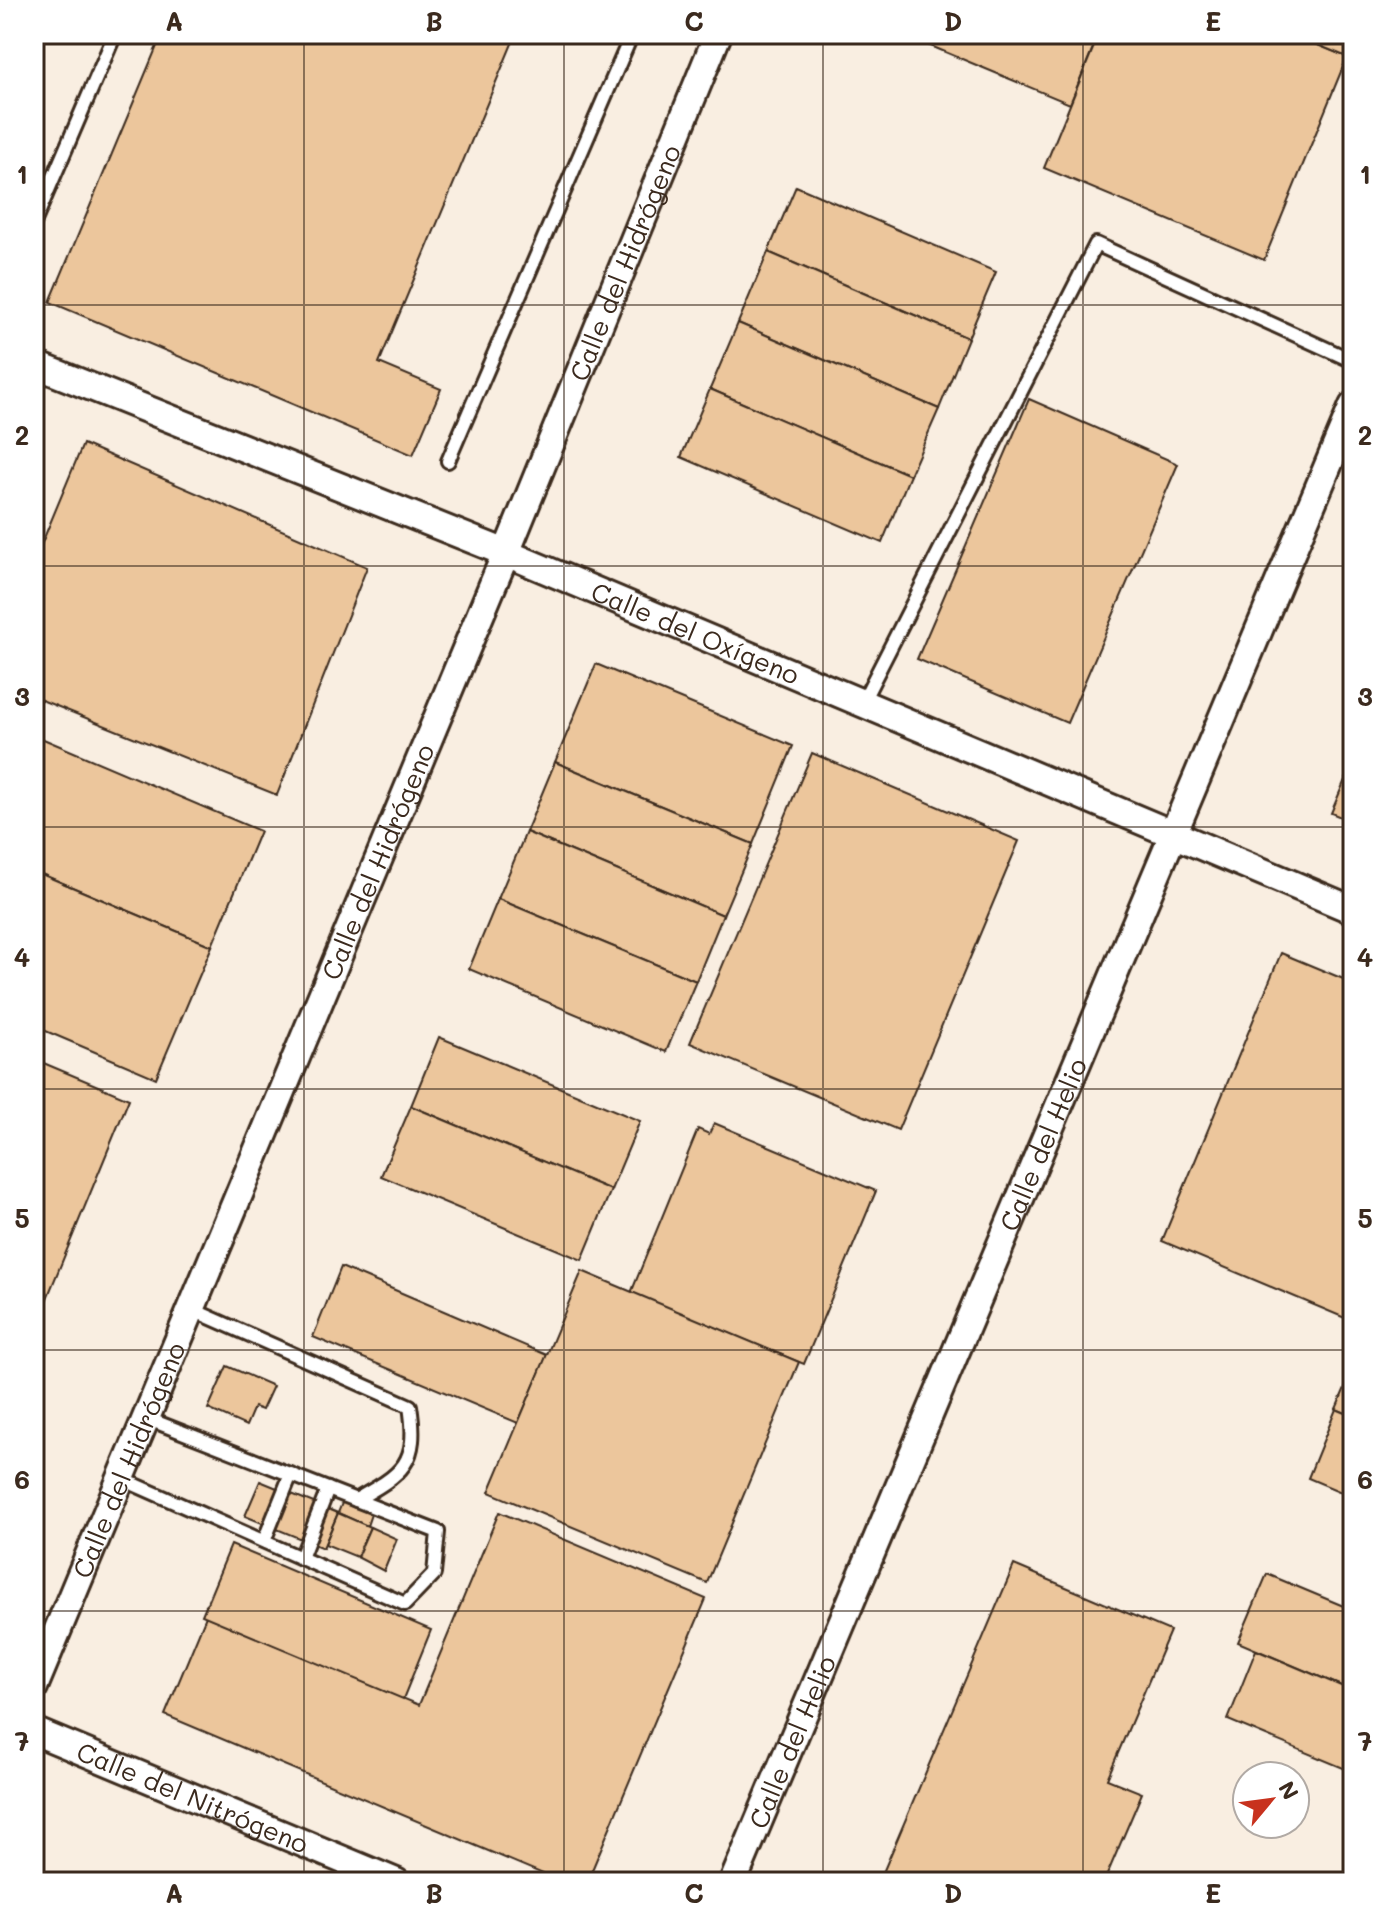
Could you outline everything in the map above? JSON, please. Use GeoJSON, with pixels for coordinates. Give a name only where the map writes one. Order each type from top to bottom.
{"type":"FeatureCollection","features":[{"type":"Feature","properties":{"kind":"street","name":"Calle del Hidrógeno"},"geometry":{"type":"LineString","coordinates":[[34,1687],[506,553],[718,34]]}},
{"type":"Feature","properties":{"kind":"street","name":"Calle del Oxígeno"},"geometry":{"type":"LineString","coordinates":[[34,364],[506,553],[1353,910]]}},
{"type":"Feature","properties":{"kind":"street","name":"Calle del Helio"},"geometry":{"type":"LineString","coordinates":[[733,1882],[1353,406]]}},
{"type":"Feature","properties":{"kind":"street","name":"Calle del Nitrógeno"},"geometry":{"type":"LineString","coordinates":[[34,1731],[396,1882]]}},
{"type":"Feature","properties":{"kind":"lane"},"geometry":{"type":"LineString","coordinates":[[34,223],[115,34]]}},
{"type":"Feature","properties":{"kind":"lane"},"geometry":{"type":"LineString","coordinates":[[448,461],[632,34]]}},
{"type":"Feature","properties":{"kind":"lane"},"geometry":{"type":"LineString","coordinates":[[862,703],[1096,244],[1353,361]]}},
{"type":"Feature","properties":{"kind":"lane"},"geometry":{"type":"LineString","coordinates":[[191,1309],[410,1406],[415,1438],[399,1475],[356,1500]]}},
{"type":"Feature","properties":{"kind":"lane"},"geometry":{"type":"LineString","coordinates":[[120,1478],[405,1604],[434,1574],[438,1532],[146,1418]]}},
{"type":"Feature","properties":{"kind":"lane"},"geometry":{"type":"LineString","coordinates":[[264,1541],[291,1474]]}},
{"type":"Feature","properties":{"kind":"lane"},"geometry":{"type":"LineString","coordinates":[[301,1558],[328,1489]]}},
{"type":"Feature","properties":{"kind":"building"},"geometry":{"type":"Polygon","coordinates":[[[162,34],[516,34],[379,363],[441,389],[413,455],[50,302],[162,34]]]}},
{"type":"Feature","properties":{"kind":"building"},"geometry":{"type":"Polygon","coordinates":[[[902,34],[1088,34],[1097,38],[1070,104],[902,34]]]}},
{"type":"Feature","properties":{"kind":"building"},"geometry":{"type":"Polygon","coordinates":[[[1099,34],[1291,34],[1347,57],[1264,260],[1044,168],[1099,34]]]}},
{"type":"Feature","properties":{"kind":"building"},"geometry":{"type":"Polygon","coordinates":[[[1291,34],[1353,34],[1353,44],[1347,57],[1291,34]]]}},
{"type":"Feature","properties":{"kind":"building"},"geometry":{"type":"Polygon","coordinates":[[[796,186],[996,272],[968,338],[768,252],[796,186]]]}},
{"type":"Feature","properties":{"kind":"building"},"geometry":{"type":"Polygon","coordinates":[[[768,252],[968,338],[939,409],[738,323],[768,252]]]}},
{"type":"Feature","properties":{"kind":"building"},"geometry":{"type":"Polygon","coordinates":[[[738,323],[939,409],[910,475],[710,389],[738,323]]]}},
{"type":"Feature","properties":{"kind":"building"},"geometry":{"type":"Polygon","coordinates":[[[710,389],[910,475],[882,543],[681,457],[710,389]]]}},
{"type":"Feature","properties":{"kind":"building"},"geometry":{"type":"Polygon","coordinates":[[[1029,399],[1178,464],[1067,723],[917,659],[1029,399]]]}},
{"type":"Feature","properties":{"kind":"building"},"geometry":{"type":"Polygon","coordinates":[[[83,444],[367,567],[277,795],[34,697],[34,562],[83,444]]]}},
{"type":"Feature","properties":{"kind":"building"},"geometry":{"type":"Polygon","coordinates":[[[596,664],[793,746],[753,844],[555,762],[596,664]]]}},
{"type":"Feature","properties":{"kind":"building"},"geometry":{"type":"Polygon","coordinates":[[[34,735],[260,831],[212,946],[34,871],[34,735]]]}},
{"type":"Feature","properties":{"kind":"building"},"geometry":{"type":"Polygon","coordinates":[[[812,753],[1019,841],[898,1130],[690,1043],[812,753]]]}},
{"type":"Feature","properties":{"kind":"building"},"geometry":{"type":"Polygon","coordinates":[[[1353,761],[1353,822],[1331,813],[1353,761]]]}},
{"type":"Feature","properties":{"kind":"building"},"geometry":{"type":"Polygon","coordinates":[[[555,762],[753,844],[723,915],[526,832],[555,762]]]}},
{"type":"Feature","properties":{"kind":"building"},"geometry":{"type":"Polygon","coordinates":[[[526,832],[723,915],[696,981],[498,899],[526,832]]]}},
{"type":"Feature","properties":{"kind":"building"},"geometry":{"type":"Polygon","coordinates":[[[34,871],[212,946],[156,1078],[34,1026],[34,871]]]}},
{"type":"Feature","properties":{"kind":"building"},"geometry":{"type":"Polygon","coordinates":[[[498,899],[696,981],[666,1052],[469,969],[498,899]]]}},
{"type":"Feature","properties":{"kind":"building"},"geometry":{"type":"Polygon","coordinates":[[[1281,953],[1353,983],[1352,1321],[1162,1241],[1281,953]]]}},
{"type":"Feature","properties":{"kind":"building"},"geometry":{"type":"Polygon","coordinates":[[[439,1037],[640,1121],[611,1190],[411,1106],[439,1037]]]}},
{"type":"Feature","properties":{"kind":"building"},"geometry":{"type":"Polygon","coordinates":[[[34,1059],[129,1099],[34,1330],[34,1059]]]}},
{"type":"Feature","properties":{"kind":"building"},"geometry":{"type":"Polygon","coordinates":[[[411,1106],[611,1190],[582,1260],[381,1176],[411,1106]]]}},
{"type":"Feature","properties":{"kind":"building"},"geometry":{"type":"Polygon","coordinates":[[[714,1123],[876,1191],[804,1364],[631,1293],[698,1129],[709,1134],[714,1123]]]}},
{"type":"Feature","properties":{"kind":"building"},"geometry":{"type":"Polygon","coordinates":[[[341,1267],[547,1355],[518,1423],[313,1337],[341,1267]]]}},
{"type":"Feature","properties":{"kind":"building"},"geometry":{"type":"Polygon","coordinates":[[[582,1271],[799,1362],[707,1583],[489,1492],[582,1271]]]}},
{"type":"Feature","properties":{"kind":"building"},"geometry":{"type":"Polygon","coordinates":[[[227,1366],[273,1386],[262,1410],[254,1407],[246,1426],[208,1409],[227,1366]]]}},
{"type":"Feature","properties":{"kind":"building"},"geometry":{"type":"Polygon","coordinates":[[[1353,1369],[1353,1416],[1336,1409],[1353,1369]]]}},
{"type":"Feature","properties":{"kind":"building"},"geometry":{"type":"Polygon","coordinates":[[[1336,1409],[1353,1416],[1353,1497],[1308,1478],[1336,1409]]]}},
{"type":"Feature","properties":{"kind":"building"},"geometry":{"type":"Polygon","coordinates":[[[260,1481],[338,1513],[323,1548],[245,1516],[260,1481]]]}},
{"type":"Feature","properties":{"kind":"building"},"geometry":{"type":"Polygon","coordinates":[[[344,1498],[372,1511],[367,1526],[338,1513],[344,1498]]]}},
{"type":"Feature","properties":{"kind":"building"},"geometry":{"type":"Polygon","coordinates":[[[499,1512],[706,1599],[587,1882],[562,1882],[165,1715],[206,1616],[419,1705],[499,1512]]]}},
{"type":"Feature","properties":{"kind":"building"},"geometry":{"type":"Polygon","coordinates":[[[338,1513],[370,1527],[357,1557],[325,1544],[338,1513]]]}},
{"type":"Feature","properties":{"kind":"building"},"geometry":{"type":"Polygon","coordinates":[[[370,1527],[397,1539],[384,1571],[357,1557],[370,1527]]]}},
{"type":"Feature","properties":{"kind":"building"},"geometry":{"type":"Polygon","coordinates":[[[231,1545],[431,1630],[403,1699],[202,1615],[231,1545]]]}},
{"type":"Feature","properties":{"kind":"building"},"geometry":{"type":"Polygon","coordinates":[[[1014,1565],[1170,1631],[1107,1779],[1142,1793],[1104,1882],[879,1882],[1014,1565]]]}},
{"type":"Feature","properties":{"kind":"building"},"geometry":{"type":"Polygon","coordinates":[[[1267,1574],[1353,1610],[1353,1691],[1238,1642],[1267,1574]]]}},
{"type":"Feature","properties":{"kind":"building"},"geometry":{"type":"Polygon","coordinates":[[[1256,1650],[1353,1691],[1353,1772],[1228,1720],[1256,1650]]]}}]}
